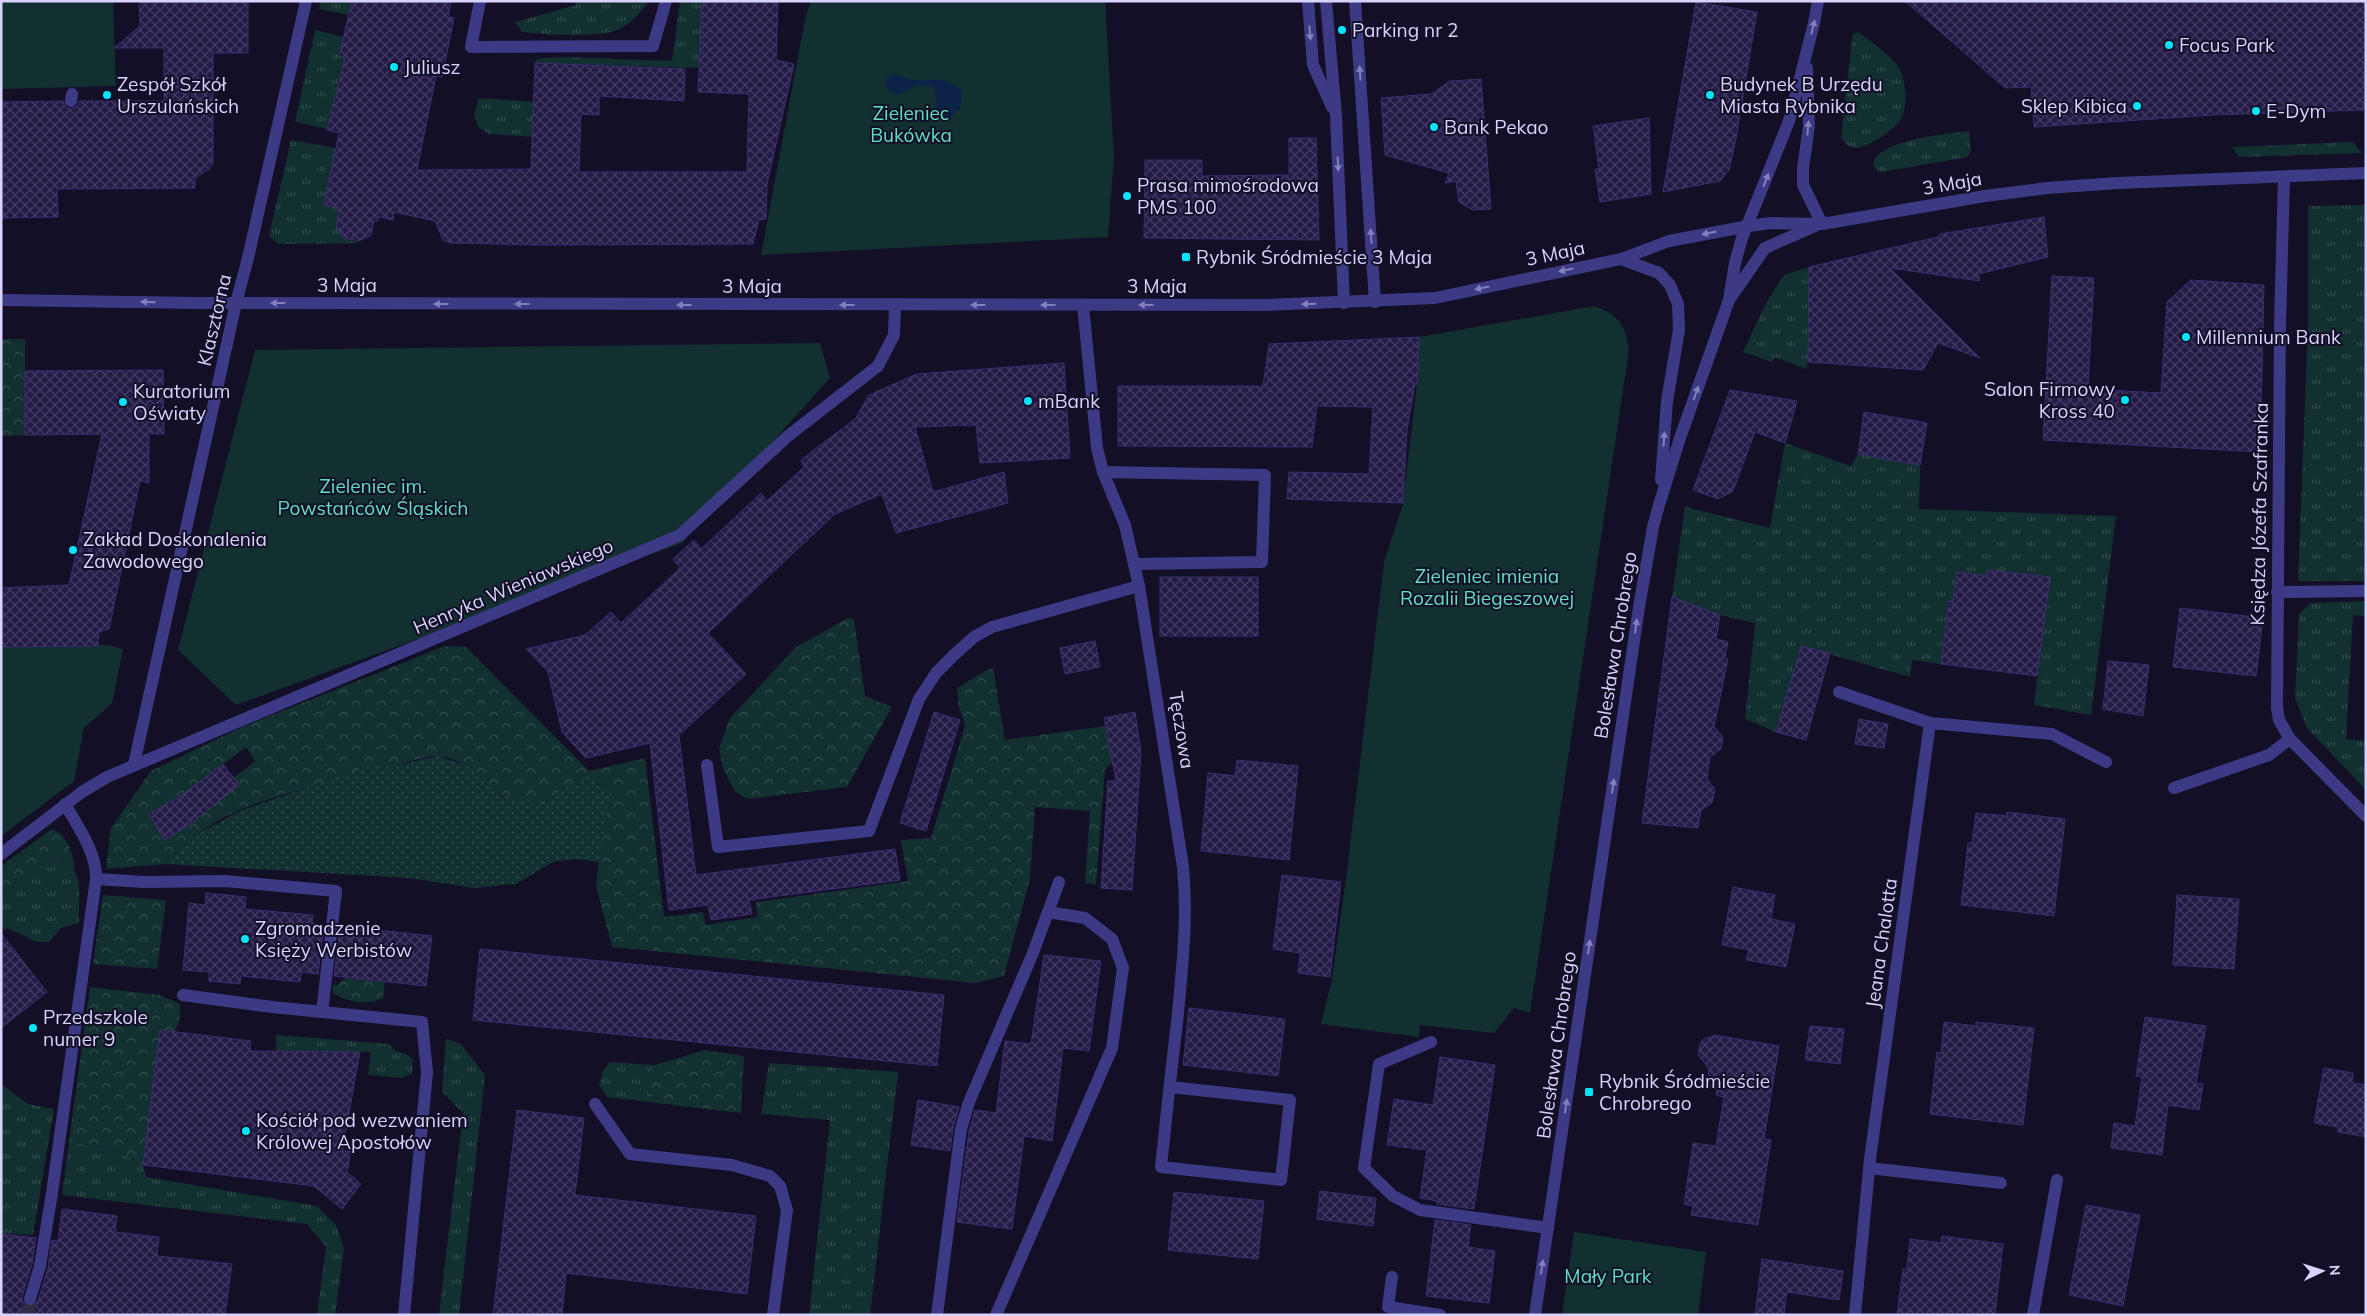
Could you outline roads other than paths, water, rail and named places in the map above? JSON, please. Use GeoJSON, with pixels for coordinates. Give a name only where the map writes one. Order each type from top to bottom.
{"type":"FeatureCollection","features":[{"type":"Feature","properties":{"kind":"street","name":"Klasztorna"},"geometry":{"type":"LineString","coordinates":[[134,764],[236,303],[248,258],[306,1]]}},
{"type":"Feature","properties":{"kind":"street"},"geometry":{"type":"LineString","coordinates":[[480,1],[471,47],[653,46],[666,1]]}},
{"type":"Feature","properties":{"kind":"street"},"geometry":{"type":"LineString","coordinates":[[1308,1],[1313,65],[1336,116]]}},
{"type":"Feature","properties":{"kind":"street"},"geometry":{"type":"LineString","coordinates":[[1326,1],[1336,116],[1344,303]]}},
{"type":"Feature","properties":{"kind":"street"},"geometry":{"type":"LineString","coordinates":[[1355,1],[1375,302]]}},
{"type":"Feature","properties":{"kind":"street","name":"Bolesława Chrobrego"},"geometry":{"type":"LineString","coordinates":[[1535,1315],[1650,541],[1680,438],[1729,300],[1735,263],[1789,121],[1807,53],[1818,1]]}},
{"type":"Feature","properties":{"kind":"street"},"geometry":{"type":"LineString","coordinates":[[1729,300],[1764,248],[1822,224],[1803,185],[1802,168],[1809,126],[1807,53]]}},
{"type":"Feature","properties":{"kind":"street","name":"3 Maja"},"geometry":{"type":"LineString","coordinates":[[1,300],[236,303],[895,305],[1375,302],[1435,298],[1621,259],[1669,241],[1770,223],[1822,224],[2047,188],[2118,183],[2366,173]]}},
{"type":"Feature","properties":{"kind":"street","name":"Księdza Józefa Szafranka"},"geometry":{"type":"LineString","coordinates":[[2284,177],[2277,592],[2277,708],[2279,720],[2290,739],[2366,816]]}},
{"type":"Feature","properties":{"kind":"street"},"geometry":{"type":"LineString","coordinates":[[1621,259],[1659,273],[1670,285],[1678,304],[1679,330],[1667,401],[1659,505]]}},
{"type":"Feature","properties":{"kind":"street","name":"Henryka Wieniawskiego"},"geometry":{"type":"LineString","coordinates":[[1,854],[66,804],[107,777],[134,764],[260,714],[680,535],[788,436],[878,366],[894,335],[895,305]]}},
{"type":"Feature","properties":{"kind":"street","name":"Tęczowa"},"geometry":{"type":"LineString","coordinates":[[1083,305],[1097,448],[1103,472],[1125,525],[1139,586],[1168,762],[1186,902],[1186,940],[1161,1167],[1281,1180],[1290,1100],[1170,1087]]}},
{"type":"Feature","properties":{"kind":"street"},"geometry":{"type":"LineString","coordinates":[[1103,472],[1265,475],[1262,562],[1134,564]]}},
{"type":"Feature","properties":{"kind":"street"},"geometry":{"type":"LineString","coordinates":[[707,765],[718,847],[869,831],[918,699],[936,673],[954,654],[974,637],[992,627],[1139,586]]}},
{"type":"Feature","properties":{"kind":"street"},"geometry":{"type":"LineString","coordinates":[[2277,592],[2366,591]]}},
{"type":"Feature","properties":{"kind":"street"},"geometry":{"type":"LineString","coordinates":[[1839,692],[1930,723],[2052,734],[2106,762]]}},
{"type":"Feature","properties":{"kind":"street","name":"Jeana Chalotta"},"geometry":{"type":"LineString","coordinates":[[1855,1315],[1869,1168],[1930,723]]}},
{"type":"Feature","properties":{"kind":"street"},"geometry":{"type":"LineString","coordinates":[[2174,788],[2269,755],[2290,739]]}},
{"type":"Feature","properties":{"kind":"street"},"geometry":{"type":"LineString","coordinates":[[30,1299],[40,1266],[52,1193],[96,879],[92,854],[66,804]]}},
{"type":"Feature","properties":{"kind":"street"},"geometry":{"type":"LineString","coordinates":[[96,879],[144,882],[225,881],[336,891],[322,1012]]}},
{"type":"Feature","properties":{"kind":"street"},"geometry":{"type":"LineString","coordinates":[[937,1315],[961,1129],[969,1102],[1033,953],[1059,882]]}},
{"type":"Feature","properties":{"kind":"street"},"geometry":{"type":"LineString","coordinates":[[996,1315],[1112,1048],[1123,968],[1112,939],[1085,918],[1048,912]]}},
{"type":"Feature","properties":{"kind":"street"},"geometry":{"type":"LineString","coordinates":[[183,995],[422,1022],[427,1072],[404,1315]]}},
{"type":"Feature","properties":{"kind":"street"},"geometry":{"type":"LineString","coordinates":[[1431,1042],[1379,1064],[1364,1168],[1393,1196],[1420,1210],[1548,1228]]}},
{"type":"Feature","properties":{"kind":"street"},"geometry":{"type":"LineString","coordinates":[[596,1104],[630,1154],[732,1164],[770,1176],[780,1186],[787,1210],[773,1315]]}},
{"type":"Feature","properties":{"kind":"street"},"geometry":{"type":"LineString","coordinates":[[1869,1168],[2001,1183]]}},
{"type":"Feature","properties":{"kind":"street"},"geometry":{"type":"LineString","coordinates":[[2033,1315],[2058,1180]]}},
{"type":"Feature","properties":{"kind":"street"},"geometry":{"type":"LineString","coordinates":[[1392,1277],[1388,1308],[1440,1315]]}},
{"type":"Feature","properties":{"kind":"water"},"geometry":{"type":"Polygon","coordinates":[[[892,74],[915,80],[941,80],[952,83],[962,92],[961,107],[951,117],[940,120],[936,114],[935,87],[916,86],[901,94],[894,93],[885,87],[887,77],[892,74]]]}},
{"type":"Feature","properties":{"kind":"tunnel"},"geometry":{"type":"LineString","coordinates":[[28,1315],[30,1299]]}},
{"type":"Feature","properties":{"kind":"place","name":"Parking nr 2"},"geometry":{"type":"Point","coordinates":[1342,30]}},
{"type":"Feature","properties":{"kind":"place","name":"Focus Park"},"geometry":{"type":"Point","coordinates":[2169,45]}},
{"type":"Feature","properties":{"kind":"place","name":"Juliusz"},"geometry":{"type":"Point","coordinates":[394,67]}},
{"type":"Feature","properties":{"kind":"place","name":"Zespół Szkół Urszulańskich"},"geometry":{"type":"Point","coordinates":[107,95]}},
{"type":"Feature","properties":{"kind":"place","name":"Budynek B Urzędu Miasta Rybnika"},"geometry":{"type":"Point","coordinates":[1710,95]}},
{"type":"Feature","properties":{"kind":"place","name":"Sklep Kibica"},"geometry":{"type":"Point","coordinates":[2137,106]}},
{"type":"Feature","properties":{"kind":"place","name":"E-Dym"},"geometry":{"type":"Point","coordinates":[2256,111]}},
{"type":"Feature","properties":{"kind":"place","name":"Bank Pekao"},"geometry":{"type":"Point","coordinates":[1434,127]}},
{"type":"Feature","properties":{"kind":"place","name":"Prasa mimośrodowa PMS 100"},"geometry":{"type":"Point","coordinates":[1127,196]}},
{"type":"Feature","properties":{"kind":"place","name":"Rybnik Śródmieście 3 Maja"},"geometry":{"type":"Point","coordinates":[1186,257]}},
{"type":"Feature","properties":{"kind":"place","name":"Millennium Bank"},"geometry":{"type":"Point","coordinates":[2186,337]}},
{"type":"Feature","properties":{"kind":"place","name":"Salon Firmowy Kross 40"},"geometry":{"type":"Point","coordinates":[2125,400]}},
{"type":"Feature","properties":{"kind":"place","name":"mBank"},"geometry":{"type":"Point","coordinates":[1028,401]}},
{"type":"Feature","properties":{"kind":"place","name":"Kuratorium Oświaty"},"geometry":{"type":"Point","coordinates":[123,402]}},
{"type":"Feature","properties":{"kind":"place","name":"Zakład Doskonalenia Zawodowego"},"geometry":{"type":"Point","coordinates":[73,550]}},
{"type":"Feature","properties":{"kind":"place","name":"Zgromadzenie Księży Werbistów"},"geometry":{"type":"Point","coordinates":[245,939]}},
{"type":"Feature","properties":{"kind":"place","name":"Przedszkole numer 9"},"geometry":{"type":"Point","coordinates":[33,1028]}},
{"type":"Feature","properties":{"kind":"place","name":"Rybnik Śródmieście Chrobrego"},"geometry":{"type":"Point","coordinates":[1589,1092]}},
{"type":"Feature","properties":{"kind":"place","name":"Kościół pod wezwaniem Królowej Apostołów"},"geometry":{"type":"Point","coordinates":[246,1131]}},
{"type":"Feature","properties":{"kind":"park label","name":"Zieleniec Bukówka"},"geometry":{"type":"Point","coordinates":[911,124]}},
{"type":"Feature","properties":{"kind":"park label","name":"Zieleniec im. Powstańców Śląskich"},"geometry":{"type":"Point","coordinates":[373,497]}},
{"type":"Feature","properties":{"kind":"park label","name":"Zieleniec imienia Rozalii Biegeszowej"},"geometry":{"type":"Point","coordinates":[1487,587]}},
{"type":"Feature","properties":{"kind":"park label","name":"Mały Park"},"geometry":{"type":"Point","coordinates":[1608,1276]}}]}
